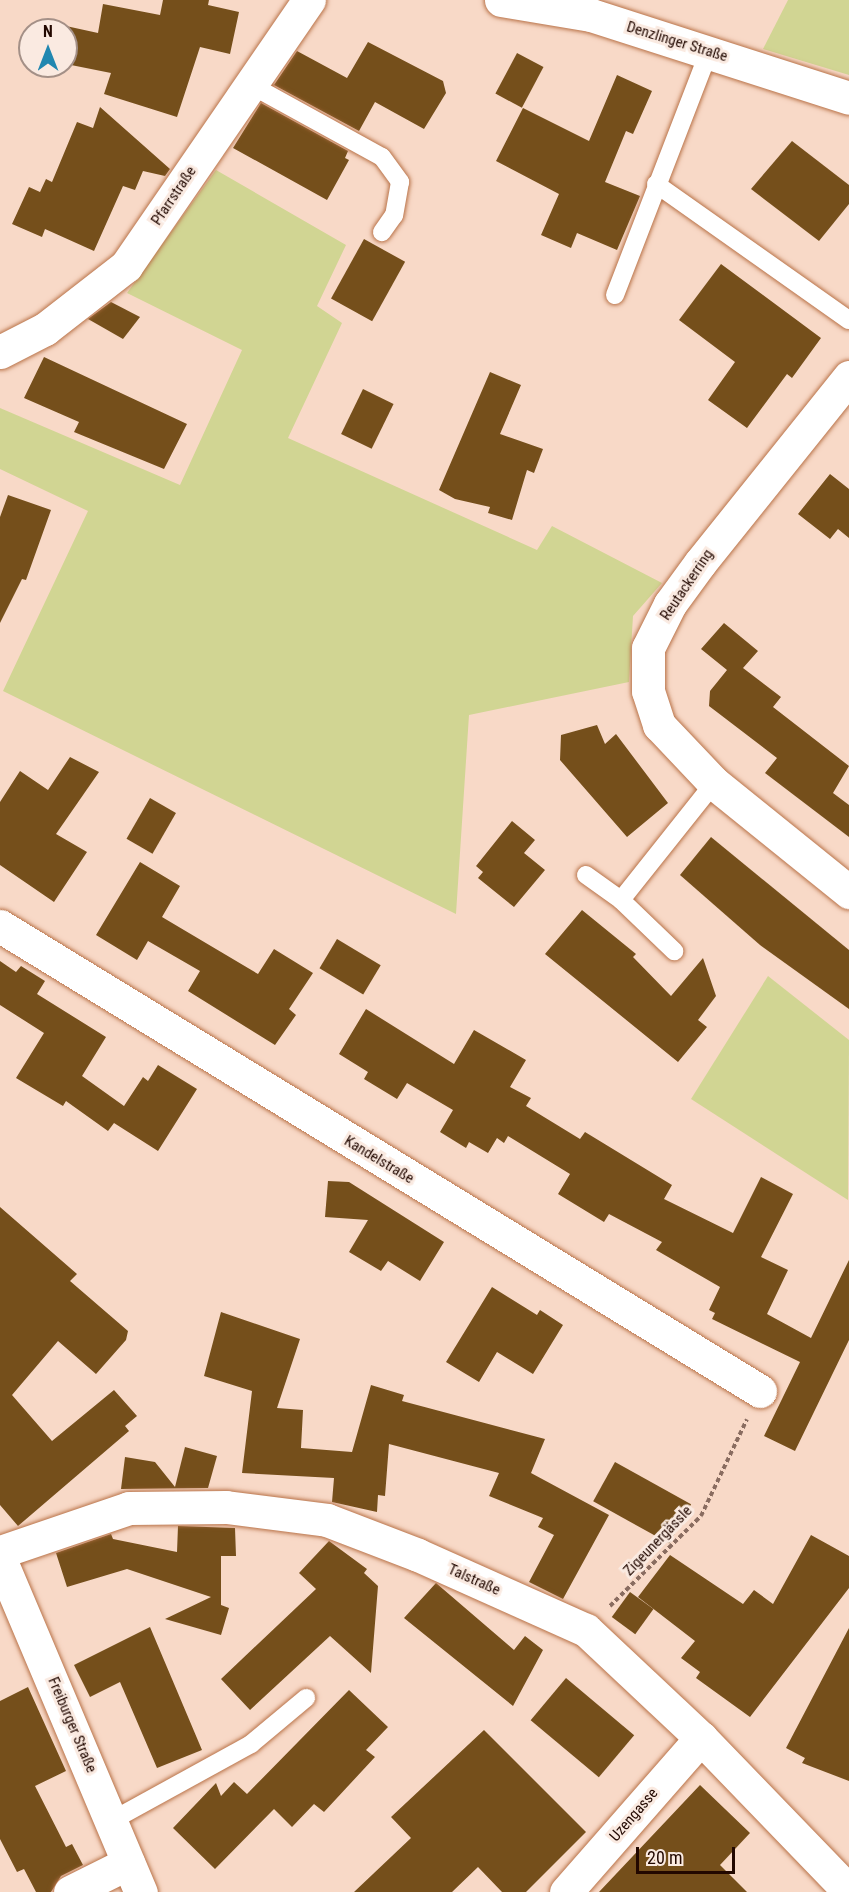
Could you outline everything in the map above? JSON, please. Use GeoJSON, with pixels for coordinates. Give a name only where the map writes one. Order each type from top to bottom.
{"type":"FeatureCollection","features":[{"type":"Feature","properties":{"kind":"street","name":"Pfarrstraße"},"geometry":{"type":"LineString","coordinates":[[0,352],[45,329],[126,266],[309,0]]}},
{"type":"Feature","properties":{"kind":"street","name":"Denzlinger Straße"},"geometry":{"type":"LineString","coordinates":[[501,0],[591,15],[849,98]]}},
{"type":"Feature","properties":{"kind":"street","name":"Reutackerring"},"geometry":{"type":"LineString","coordinates":[[849,377],[700,563],[670,604],[648,648],[648,691],[658,725],[714,783],[849,892]]}},
{"type":"Feature","properties":{"kind":"street","name":"Kandelstraße"},"geometry":{"type":"LineString","coordinates":[[0,926],[760,1391]]}},
{"type":"Feature","properties":{"kind":"street","name":"Talstraße"},"geometry":{"type":"LineString","coordinates":[[0,1552],[129,1508],[226,1507],[327,1520],[417,1555],[586,1630],[700,1738],[849,1891]]}},
{"type":"Feature","properties":{"kind":"street","name":"Freiburger Straße"},"geometry":{"type":"LineString","coordinates":[[0,1559],[134,1877]]}},
{"type":"Feature","properties":{"kind":"street","name":"Uzengasse"},"geometry":{"type":"LineString","coordinates":[[567,1892],[700,1738]]}},
{"type":"Feature","properties":{"kind":"street"},"geometry":{"type":"LineString","coordinates":[[70,1892],[134,1877]]}},
{"type":"Feature","properties":{"kind":"lane"},"geometry":{"type":"LineString","coordinates":[[615,295],[656,184],[709,52]]}},
{"type":"Feature","properties":{"kind":"lane"},"geometry":{"type":"LineString","coordinates":[[251,85],[382,157],[400,182],[394,214],[382,232]]}},
{"type":"Feature","properties":{"kind":"lane"},"geometry":{"type":"LineString","coordinates":[[656,184],[849,320]]}},
{"type":"Feature","properties":{"kind":"lane"},"geometry":{"type":"LineString","coordinates":[[621,900],[714,783]]}},
{"type":"Feature","properties":{"kind":"lane"},"geometry":{"type":"LineString","coordinates":[[586,875],[621,900],[674,951]]}},
{"type":"Feature","properties":{"kind":"lane"},"geometry":{"type":"LineString","coordinates":[[111,1821],[250,1744],[306,1698]]}},
{"type":"Feature","properties":{"kind":"path","name":"Zigeunergässle"},"geometry":{"type":"LineString","coordinates":[[586,1630],[701,1515],[760,1391]]}},
{"type":"Feature","properties":{"kind":"green space"},"geometry":{"type":"Polygon","coordinates":[[[788,0],[849,0],[849,75],[763,49],[788,0]]]}},
{"type":"Feature","properties":{"kind":"green space"},"geometry":{"type":"Polygon","coordinates":[[[216,170],[346,245],[317,306],[342,323],[288,438],[537,550],[552,526],[662,583],[633,616],[629,682],[469,715],[456,914],[3,691],[88,511],[0,469],[0,408],[180,485],[242,350],[127,293],[216,170]]]}},
{"type":"Feature","properties":{"kind":"green space"},"geometry":{"type":"Polygon","coordinates":[[[768,976],[849,1040],[848,1200],[691,1099],[768,976]]]}},
{"type":"Feature","properties":{"kind":"building"},"geometry":{"type":"Polygon","coordinates":[[[163,0],[209,0],[208,5],[239,12],[230,54],[200,47],[177,117],[104,94],[111,73],[78,66],[78,29],[98,33],[103,4],[160,15],[163,0]]]}},
{"type":"Feature","properties":{"kind":"building"},"geometry":{"type":"Polygon","coordinates":[[[368,42],[443,81],[446,93],[424,129],[375,102],[359,131],[274,85],[297,51],[347,78],[368,42]]]}},
{"type":"Feature","properties":{"kind":"building"},"geometry":{"type":"Polygon","coordinates":[[[517,53],[543,67],[522,108],[495,94],[517,53]]]}},
{"type":"Feature","properties":{"kind":"building"},"geometry":{"type":"Polygon","coordinates":[[[617,75],[652,91],[633,134],[626,131],[605,182],[640,196],[617,250],[577,233],[571,248],[541,235],[559,194],[496,161],[523,108],[589,141],[617,75]]]}},
{"type":"Feature","properties":{"kind":"building"},"geometry":{"type":"Polygon","coordinates":[[[261,103],[348,151],[345,158],[349,160],[327,200],[233,148],[261,103]]]}},
{"type":"Feature","properties":{"kind":"building"},"geometry":{"type":"Polygon","coordinates":[[[100,107],[170,169],[165,176],[143,171],[135,190],[123,186],[94,251],[45,229],[42,237],[12,224],[29,187],[40,192],[46,179],[52,182],[77,122],[93,128],[100,107]]]}},
{"type":"Feature","properties":{"kind":"building"},"geometry":{"type":"Polygon","coordinates":[[[792,141],[849,185],[849,204],[819,241],[751,189],[792,141]]]}},
{"type":"Feature","properties":{"kind":"building"},"geometry":{"type":"Polygon","coordinates":[[[364,239],[405,262],[372,321],[331,298],[364,239]]]}},
{"type":"Feature","properties":{"kind":"building"},"geometry":{"type":"Polygon","coordinates":[[[721,264],[821,338],[792,378],[787,374],[747,428],[708,400],[735,362],[679,320],[721,264]]]}},
{"type":"Feature","properties":{"kind":"building"},"geometry":{"type":"Polygon","coordinates":[[[111,302],[140,317],[123,339],[88,319],[111,302]]]}},
{"type":"Feature","properties":{"kind":"building"},"geometry":{"type":"Polygon","coordinates":[[[44,357],[187,424],[164,469],[74,432],[79,422],[24,398],[44,357]]]}},
{"type":"Feature","properties":{"kind":"building"},"geometry":{"type":"Polygon","coordinates":[[[490,372],[521,385],[500,434],[543,449],[534,473],[527,470],[512,520],[488,513],[490,507],[455,499],[439,490],[490,372]]]}},
{"type":"Feature","properties":{"kind":"building"},"geometry":{"type":"Polygon","coordinates":[[[363,389],[394,404],[372,449],[341,434],[363,389]]]}},
{"type":"Feature","properties":{"kind":"building"},"geometry":{"type":"Polygon","coordinates":[[[830,474],[849,489],[849,538],[838,529],[830,539],[798,514],[830,474]]]}},
{"type":"Feature","properties":{"kind":"building"},"geometry":{"type":"Polygon","coordinates":[[[8,495],[51,510],[26,580],[22,579],[0,623],[0,517],[8,495]]]}},
{"type":"Feature","properties":{"kind":"building"},"geometry":{"type":"Polygon","coordinates":[[[724,623],[758,651],[743,668],[781,697],[773,707],[849,766],[833,793],[849,805],[849,837],[765,773],[777,758],[709,706],[710,691],[727,670],[701,649],[724,623]]]}},
{"type":"Feature","properties":{"kind":"building"},"geometry":{"type":"Polygon","coordinates":[[[597,725],[605,744],[616,734],[668,803],[627,837],[560,760],[561,735],[597,725]]]}},
{"type":"Feature","properties":{"kind":"building"},"geometry":{"type":"Polygon","coordinates":[[[70,757],[99,772],[56,834],[87,852],[54,902],[0,865],[0,802],[20,771],[48,790],[70,757]]]}},
{"type":"Feature","properties":{"kind":"building"},"geometry":{"type":"Polygon","coordinates":[[[150,798],[176,813],[152,854],[126,839],[150,798]]]}},
{"type":"Feature","properties":{"kind":"building"},"geometry":{"type":"Polygon","coordinates":[[[512,821],[535,840],[524,853],[545,870],[514,907],[478,878],[483,872],[476,866],[512,821]]]}},
{"type":"Feature","properties":{"kind":"building"},"geometry":{"type":"Polygon","coordinates":[[[711,837],[849,950],[849,1009],[760,945],[680,875],[711,837]]]}},
{"type":"Feature","properties":{"kind":"building"},"geometry":{"type":"Polygon","coordinates":[[[140,862],[180,886],[162,917],[258,974],[274,949],[313,973],[289,1009],[296,1015],[275,1045],[188,991],[200,971],[148,941],[137,960],[96,935],[140,862]]]}},
{"type":"Feature","properties":{"kind":"building"},"geometry":{"type":"Polygon","coordinates":[[[582,910],[636,954],[633,957],[671,996],[703,958],[716,996],[698,1020],[707,1027],[678,1062],[545,954],[582,910]]]}},
{"type":"Feature","properties":{"kind":"building"},"geometry":{"type":"Polygon","coordinates":[[[337,939],[381,965],[363,994],[319,968],[337,939]]]}},
{"type":"Feature","properties":{"kind":"building"},"geometry":{"type":"Polygon","coordinates":[[[0,961],[16,972],[21,966],[45,981],[37,994],[106,1037],[82,1076],[124,1106],[143,1077],[148,1081],[158,1065],[197,1089],[158,1151],[114,1123],[108,1131],[66,1101],[63,1106],[16,1078],[44,1033],[0,1005],[0,961]]]}},
{"type":"Feature","properties":{"kind":"building"},"geometry":{"type":"Polygon","coordinates":[[[366,1009],[454,1064],[474,1030],[526,1060],[510,1087],[531,1098],[526,1106],[580,1139],[585,1132],[672,1185],[664,1199],[733,1233],[761,1177],[793,1194],[761,1257],[788,1270],[767,1314],[811,1338],[849,1260],[849,1340],[795,1451],[764,1436],[800,1362],[712,1319],[715,1313],[709,1310],[720,1287],[656,1250],[662,1242],[609,1214],[604,1222],[558,1194],[570,1174],[508,1136],[504,1143],[497,1138],[488,1153],[469,1142],[466,1148],[440,1132],[453,1110],[407,1083],[397,1099],[364,1079],[368,1072],[339,1054],[366,1009]]]}},
{"type":"Feature","properties":{"kind":"building"},"geometry":{"type":"Polygon","coordinates":[[[328,1181],[349,1182],[444,1242],[420,1281],[388,1261],[381,1271],[349,1252],[368,1220],[325,1217],[328,1181]]]}},
{"type":"Feature","properties":{"kind":"building"},"geometry":{"type":"Polygon","coordinates":[[[0,1207],[77,1274],[70,1281],[128,1331],[126,1340],[96,1374],[58,1341],[12,1395],[52,1441],[114,1390],[137,1416],[125,1426],[129,1431],[18,1526],[0,1505],[0,1207]]]}},
{"type":"Feature","properties":{"kind":"building"},"geometry":{"type":"Polygon","coordinates":[[[492,1287],[537,1315],[540,1310],[563,1325],[533,1374],[497,1352],[479,1382],[446,1362],[492,1287]]]}},
{"type":"Feature","properties":{"kind":"building"},"geometry":{"type":"Polygon","coordinates":[[[221,1312],[300,1339],[277,1408],[303,1410],[301,1448],[352,1452],[371,1385],[404,1395],[402,1401],[545,1439],[531,1473],[609,1515],[563,1599],[529,1582],[554,1535],[538,1527],[543,1518],[489,1496],[499,1473],[389,1444],[385,1496],[378,1495],[377,1512],[332,1502],[334,1478],[242,1473],[252,1391],[204,1376],[221,1312]]]}},
{"type":"Feature","properties":{"kind":"building"},"geometry":{"type":"Polygon","coordinates":[[[185,1447],[217,1456],[208,1488],[121,1489],[125,1457],[155,1462],[175,1487],[185,1447]]]}},
{"type":"Feature","properties":{"kind":"building"},"geometry":{"type":"Polygon","coordinates":[[[615,1462],[691,1504],[669,1544],[593,1501],[615,1462]]]}},
{"type":"Feature","properties":{"kind":"building"},"geometry":{"type":"Polygon","coordinates":[[[178,1526],[235,1528],[236,1556],[221,1556],[221,1605],[229,1608],[221,1635],[165,1619],[211,1597],[127,1569],[67,1587],[56,1553],[111,1534],[113,1539],[177,1552],[178,1526]]]}},
{"type":"Feature","properties":{"kind":"building"},"geometry":{"type":"Polygon","coordinates":[[[811,1535],[849,1556],[849,1588],[750,1717],[696,1678],[700,1672],[681,1658],[695,1641],[638,1597],[670,1555],[743,1604],[754,1590],[773,1604],[811,1535]]]}},
{"type":"Feature","properties":{"kind":"building"},"geometry":{"type":"Polygon","coordinates":[[[329,1541],[367,1569],[364,1573],[378,1586],[371,1673],[330,1636],[250,1710],[221,1679],[316,1589],[299,1573],[329,1541]]]}},
{"type":"Feature","properties":{"kind":"building"},"geometry":{"type":"Polygon","coordinates":[[[436,1583],[514,1650],[525,1636],[543,1650],[513,1706],[404,1618],[436,1583]]]}},
{"type":"Feature","properties":{"kind":"building"},"geometry":{"type":"Polygon","coordinates":[[[630,1592],[653,1609],[635,1634],[612,1617],[630,1592]]]}},
{"type":"Feature","properties":{"kind":"building"},"geometry":{"type":"Polygon","coordinates":[[[150,1627],[202,1750],[157,1768],[120,1682],[90,1697],[74,1665],[150,1627]]]}},
{"type":"Feature","properties":{"kind":"building"},"geometry":{"type":"Polygon","coordinates":[[[849,1628],[849,1781],[802,1763],[805,1758],[786,1748],[849,1628]]]}},
{"type":"Feature","properties":{"kind":"building"},"geometry":{"type":"Polygon","coordinates":[[[566,1678],[634,1735],[599,1777],[531,1720],[566,1678]]]}},
{"type":"Feature","properties":{"kind":"building"},"geometry":{"type":"Polygon","coordinates":[[[28,1687],[66,1771],[35,1786],[66,1847],[72,1844],[83,1865],[61,1876],[51,1892],[36,1892],[24,1869],[17,1872],[0,1839],[0,1701],[28,1687]]]}},
{"type":"Feature","properties":{"kind":"building"},"geometry":{"type":"Polygon","coordinates":[[[349,1690],[388,1727],[366,1750],[375,1757],[324,1812],[314,1804],[292,1827],[274,1809],[215,1869],[173,1828],[216,1783],[221,1796],[234,1782],[247,1794],[349,1690]]]}},
{"type":"Feature","properties":{"kind":"building"},"geometry":{"type":"Polygon","coordinates":[[[484,1730],[586,1832],[526,1892],[502,1892],[478,1867],[452,1892],[354,1892],[411,1838],[391,1817],[484,1730]]]}},
{"type":"Feature","properties":{"kind":"building"},"geometry":{"type":"Polygon","coordinates":[[[700,1785],[750,1833],[720,1865],[747,1892],[599,1892],[700,1785]]]}}]}
